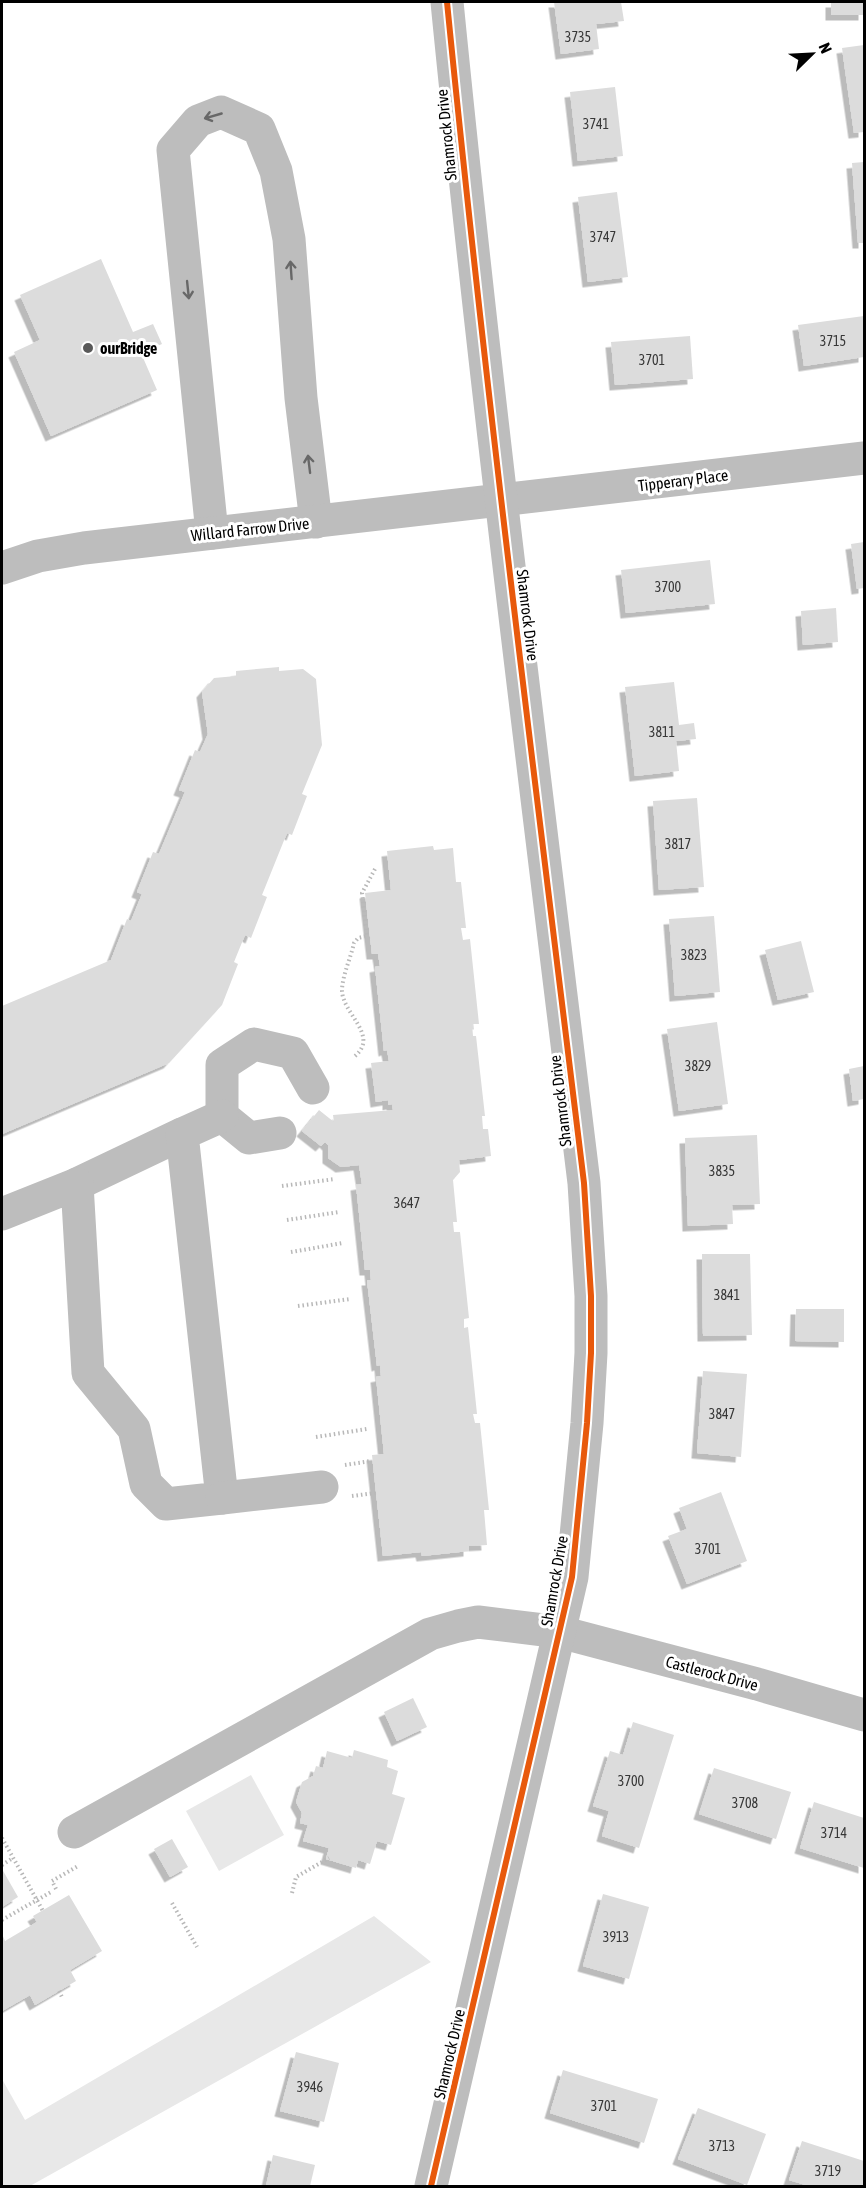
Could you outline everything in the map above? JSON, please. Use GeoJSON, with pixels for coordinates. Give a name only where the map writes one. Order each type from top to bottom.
{"type":"FeatureCollection","features":[{"type":"Feature","properties":{"kind":"street","name":"Shamrock Drive"},"geometry":{"type":"LineString","coordinates":[[431,2187],[572,1577],[587,1423],[591,1353],[591,1296],[584,1183],[469,230],[447,2]]}},
{"type":"Feature","properties":{"kind":"street"},"geometry":{"type":"LineString","coordinates":[[212,533],[173,150],[198,121],[221,112],[259,129],[276,171],[289,240],[301,398],[316,522]]}},
{"type":"Feature","properties":{"kind":"street","name":"Tipperary Place"},"geometry":{"type":"LineString","coordinates":[[501,501],[864,458]]}},
{"type":"Feature","properties":{"kind":"street","name":"Willard Farrow Drive"},"geometry":{"type":"LineString","coordinates":[[2,568],[38,556],[84,548],[501,501]]}},
{"type":"Feature","properties":{"kind":"street"},"geometry":{"type":"LineString","coordinates":[[222,1116],[222,1065],[254,1044],[293,1053],[313,1088]]}},
{"type":"Feature","properties":{"kind":"street"},"geometry":{"type":"LineString","coordinates":[[222,1116],[249,1138],[280,1133]]}},
{"type":"Feature","properties":{"kind":"street"},"geometry":{"type":"LineString","coordinates":[[2,1214],[77,1184],[222,1116]]}},
{"type":"Feature","properties":{"kind":"street"},"geometry":{"type":"LineString","coordinates":[[182,1134],[222,1498]]}},
{"type":"Feature","properties":{"kind":"street"},"geometry":{"type":"LineString","coordinates":[[77,1184],[88,1372],[134,1429],[146,1484],[166,1504],[322,1487]]}},
{"type":"Feature","properties":{"kind":"street","name":"Castlerock Drive"},"geometry":{"type":"LineString","coordinates":[[74,1832],[430,1634],[478,1622],[560,1632],[864,1715]]}},
{"type":"Feature","properties":{"kind":"path"},"geometry":{"type":"LineString","coordinates":[[355,1056],[362,1050],[364,1043],[359,1026],[343,998],[342,989],[354,943],[358,938],[367,936],[362,893],[375,869]]}},
{"type":"Feature","properties":{"kind":"path"},"geometry":{"type":"LineString","coordinates":[[282,1186],[335,1179]]}},
{"type":"Feature","properties":{"kind":"path"},"geometry":{"type":"LineString","coordinates":[[287,1220],[339,1212]]}},
{"type":"Feature","properties":{"kind":"path"},"geometry":{"type":"LineString","coordinates":[[291,1252],[343,1244]]}},
{"type":"Feature","properties":{"kind":"path"},"geometry":{"type":"LineString","coordinates":[[298,1306],[350,1299]]}},
{"type":"Feature","properties":{"kind":"path"},"geometry":{"type":"LineString","coordinates":[[316,1437],[367,1429]]}},
{"type":"Feature","properties":{"kind":"path"},"geometry":{"type":"LineString","coordinates":[[2,1838],[43,1911]]}},
{"type":"Feature","properties":{"kind":"path"},"geometry":{"type":"LineString","coordinates":[[2,1865],[13,1858]]}},
{"type":"Feature","properties":{"kind":"path"},"geometry":{"type":"LineString","coordinates":[[292,1893],[296,1877],[328,1858]]}},
{"type":"Feature","properties":{"kind":"path"},"geometry":{"type":"LineString","coordinates":[[56,1889],[52,1881],[80,1865]]}},
{"type":"Feature","properties":{"kind":"path"},"geometry":{"type":"LineString","coordinates":[[2,1920],[51,1892]]}},
{"type":"Feature","properties":{"kind":"path"},"geometry":{"type":"LineString","coordinates":[[172,1903],[197,1947]]}},
{"type":"Feature","properties":{"kind":"path"},"geometry":{"type":"LineString","coordinates":[[59,1991],[62,1997]]}},
{"type":"Feature","properties":{"kind":"shaded area"},"geometry":{"type":"Polygon","coordinates":[[[251,1775],[284,1835],[219,1871],[186,1811],[251,1775]]]}},
{"type":"Feature","properties":{"kind":"shaded area"},"geometry":{"type":"Polygon","coordinates":[[[374,1916],[431,1962],[30,2186],[2,2186],[2,2079],[25,2120],[374,1916]]]}},
{"type":"Feature","properties":{"kind":"building"},"geometry":{"type":"Polygon","coordinates":[[[554,2],[621,2],[624,21],[596,24],[599,49],[561,54],[554,2]]]}},
{"type":"Feature","properties":{"kind":"building"},"geometry":{"type":"Polygon","coordinates":[[[831,2],[864,2],[864,15],[831,15],[831,2]]]}},
{"type":"Feature","properties":{"kind":"building"},"geometry":{"type":"Polygon","coordinates":[[[864,45],[864,132],[854,133],[842,48],[864,45]]]}},
{"type":"Feature","properties":{"kind":"building"},"geometry":{"type":"Polygon","coordinates":[[[615,87],[623,156],[578,161],[570,92],[615,87]]]}},
{"type":"Feature","properties":{"kind":"building"},"geometry":{"type":"Polygon","coordinates":[[[864,162],[864,243],[858,243],[852,163],[864,162]]]}},
{"type":"Feature","properties":{"kind":"building"},"geometry":{"type":"Polygon","coordinates":[[[617,192],[628,277],[588,282],[578,197],[617,192]]]}},
{"type":"Feature","properties":{"kind":"building","name":"ourBridge"},"geometry":{"type":"Polygon","coordinates":[[[101,259],[133,332],[153,324],[162,344],[141,353],[157,390],[51,436],[14,352],[40,340],[20,295],[101,259]]]}},
{"type":"Feature","properties":{"kind":"building"},"geometry":{"type":"Polygon","coordinates":[[[864,316],[864,357],[804,366],[798,325],[864,316]]]}},
{"type":"Feature","properties":{"kind":"building"},"geometry":{"type":"Polygon","coordinates":[[[690,336],[693,379],[615,385],[611,342],[690,336]]]}},
{"type":"Feature","properties":{"kind":"building"},"geometry":{"type":"Polygon","coordinates":[[[864,542],[864,588],[857,589],[851,544],[864,542]]]}},
{"type":"Feature","properties":{"kind":"building"},"geometry":{"type":"Polygon","coordinates":[[[710,560],[715,604],[626,613],[621,570],[710,560]]]}},
{"type":"Feature","properties":{"kind":"building"},"geometry":{"type":"Polygon","coordinates":[[[836,608],[838,642],[803,645],[801,611],[836,608]]]}},
{"type":"Feature","properties":{"kind":"building"},"geometry":{"type":"Polygon","coordinates":[[[279,667],[279,671],[303,669],[316,679],[322,745],[302,794],[307,796],[292,835],[287,833],[262,895],[267,897],[251,938],[245,935],[234,962],[238,964],[222,1005],[169,1063],[2,1134],[2,1006],[111,960],[127,919],[131,921],[142,894],[137,892],[153,852],[159,854],[185,792],[179,790],[195,750],[200,752],[208,734],[202,692],[214,678],[236,676],[236,671],[279,667]]]}},
{"type":"Feature","properties":{"kind":"building"},"geometry":{"type":"Polygon","coordinates":[[[674,682],[679,725],[694,723],[696,739],[676,741],[679,771],[635,776],[625,687],[674,682]]]}},
{"type":"Feature","properties":{"kind":"building"},"geometry":{"type":"Polygon","coordinates":[[[697,798],[704,887],[659,890],[653,801],[697,798]]]}},
{"type":"Feature","properties":{"kind":"building"},"geometry":{"type":"Polygon","coordinates":[[[433,846],[434,850],[453,848],[456,882],[461,882],[466,928],[461,928],[463,940],[470,939],[479,1024],[472,1024],[473,1036],[476,1036],[485,1116],[482,1116],[483,1129],[488,1129],[491,1156],[459,1160],[460,1172],[453,1180],[457,1222],[453,1222],[454,1232],[460,1232],[469,1318],[464,1319],[464,1328],[468,1327],[477,1414],[473,1414],[475,1423],[480,1423],[489,1510],[484,1510],[487,1545],[469,1546],[469,1551],[422,1556],[421,1552],[383,1556],[372,1455],[384,1454],[376,1377],[381,1376],[380,1365],[377,1366],[367,1280],[371,1280],[370,1270],[365,1270],[356,1185],[362,1184],[359,1165],[341,1167],[328,1158],[328,1145],[325,1142],[321,1146],[302,1131],[319,1110],[334,1122],[333,1115],[393,1110],[392,1104],[388,1105],[388,1100],[376,1102],[371,1063],[389,1061],[387,1050],[384,1051],[375,967],[380,966],[378,954],[372,954],[365,893],[391,890],[387,851],[433,846]]]}},
{"type":"Feature","properties":{"kind":"building"},"geometry":{"type":"Polygon","coordinates":[[[714,916],[720,992],[675,996],[669,919],[714,916]]]}},
{"type":"Feature","properties":{"kind":"building"},"geometry":{"type":"Polygon","coordinates":[[[801,941],[814,992],[778,1000],[765,950],[801,941]]]}},
{"type":"Feature","properties":{"kind":"building"},"geometry":{"type":"Polygon","coordinates":[[[717,1022],[728,1104],[679,1111],[667,1029],[717,1022]]]}},
{"type":"Feature","properties":{"kind":"building"},"geometry":{"type":"Polygon","coordinates":[[[864,1066],[864,1099],[853,1101],[849,1069],[864,1066]]]}},
{"type":"Feature","properties":{"kind":"building"},"geometry":{"type":"Polygon","coordinates":[[[757,1135],[760,1204],[732,1205],[733,1224],[688,1226],[685,1138],[757,1135]]]}},
{"type":"Feature","properties":{"kind":"building"},"geometry":{"type":"Polygon","coordinates":[[[702,1254],[750,1254],[752,1335],[703,1336],[702,1254]]]}},
{"type":"Feature","properties":{"kind":"building"},"geometry":{"type":"Polygon","coordinates":[[[796,1309],[844,1309],[844,1342],[795,1341],[796,1309]]]}},
{"type":"Feature","properties":{"kind":"building"},"geometry":{"type":"Polygon","coordinates":[[[703,1371],[747,1374],[741,1457],[697,1453],[703,1371]]]}},
{"type":"Feature","properties":{"kind":"building"},"geometry":{"type":"Polygon","coordinates":[[[721,1492],[747,1561],[687,1584],[668,1536],[687,1529],[679,1508],[721,1492]]]}},
{"type":"Feature","properties":{"kind":"building"},"geometry":{"type":"Polygon","coordinates":[[[413,1698],[427,1727],[397,1741],[384,1712],[413,1698]]]}},
{"type":"Feature","properties":{"kind":"building"},"geometry":{"type":"Polygon","coordinates":[[[633,1722],[674,1735],[639,1848],[602,1836],[609,1811],[593,1806],[610,1751],[623,1755],[633,1722]]]}},
{"type":"Feature","properties":{"kind":"building"},"geometry":{"type":"Polygon","coordinates":[[[354,1750],[388,1760],[387,1767],[398,1771],[392,1794],[405,1798],[391,1845],[377,1841],[370,1864],[358,1860],[356,1868],[326,1859],[329,1848],[303,1841],[308,1825],[300,1823],[302,1813],[296,1802],[302,1782],[313,1776],[316,1766],[323,1768],[327,1751],[352,1758],[354,1750]]]}},
{"type":"Feature","properties":{"kind":"building"},"geometry":{"type":"Polygon","coordinates":[[[714,1768],[791,1792],[776,1839],[699,1814],[714,1768]]]}},
{"type":"Feature","properties":{"kind":"building"},"geometry":{"type":"Polygon","coordinates":[[[814,1802],[864,1818],[864,1868],[800,1848],[814,1802]]]}},
{"type":"Feature","properties":{"kind":"building"},"geometry":{"type":"Polygon","coordinates":[[[172,1839],[188,1867],[170,1877],[154,1849],[172,1839]]]}},
{"type":"Feature","properties":{"kind":"building"},"geometry":{"type":"Polygon","coordinates":[[[2,1869],[18,1897],[2,1907],[2,1869]]]}},
{"type":"Feature","properties":{"kind":"building"},"geometry":{"type":"Polygon","coordinates":[[[603,1894],[649,1907],[629,1979],[583,1966],[603,1894]]]}},
{"type":"Feature","properties":{"kind":"building"},"geometry":{"type":"Polygon","coordinates":[[[69,1895],[102,1951],[70,1970],[76,1981],[35,2005],[30,1995],[2,2011],[2,1934],[5,1941],[37,1922],[33,1916],[69,1895]]]}},
{"type":"Feature","properties":{"kind":"building"},"geometry":{"type":"Polygon","coordinates":[[[296,2052],[339,2063],[324,2122],[280,2111],[296,2052]]]}},
{"type":"Feature","properties":{"kind":"building"},"geometry":{"type":"Polygon","coordinates":[[[563,2070],[658,2099],[644,2143],[550,2113],[563,2070]]]}},
{"type":"Feature","properties":{"kind":"building"},"geometry":{"type":"Polygon","coordinates":[[[698,2108],[766,2134],[747,2185],[678,2159],[698,2108]]]}},
{"type":"Feature","properties":{"kind":"building"},"geometry":{"type":"Polygon","coordinates":[[[802,2141],[864,2161],[864,2186],[809,2186],[789,2180],[802,2141]]]}},
{"type":"Feature","properties":{"kind":"building"},"geometry":{"type":"Polygon","coordinates":[[[273,2155],[315,2165],[310,2186],[266,2186],[273,2155]]]}},
{"type":"Feature","properties":{"kind":"cycle path"},"geometry":{"type":"LineString","coordinates":[[431,2186],[572,1577],[587,1423],[591,1353],[591,1296],[584,1183],[495,445],[447,2]]}},
{"type":"Feature","properties":{"kind":"place","name":"ourBridge"},"geometry":{"type":"Point","coordinates":[88,348]}}]}
